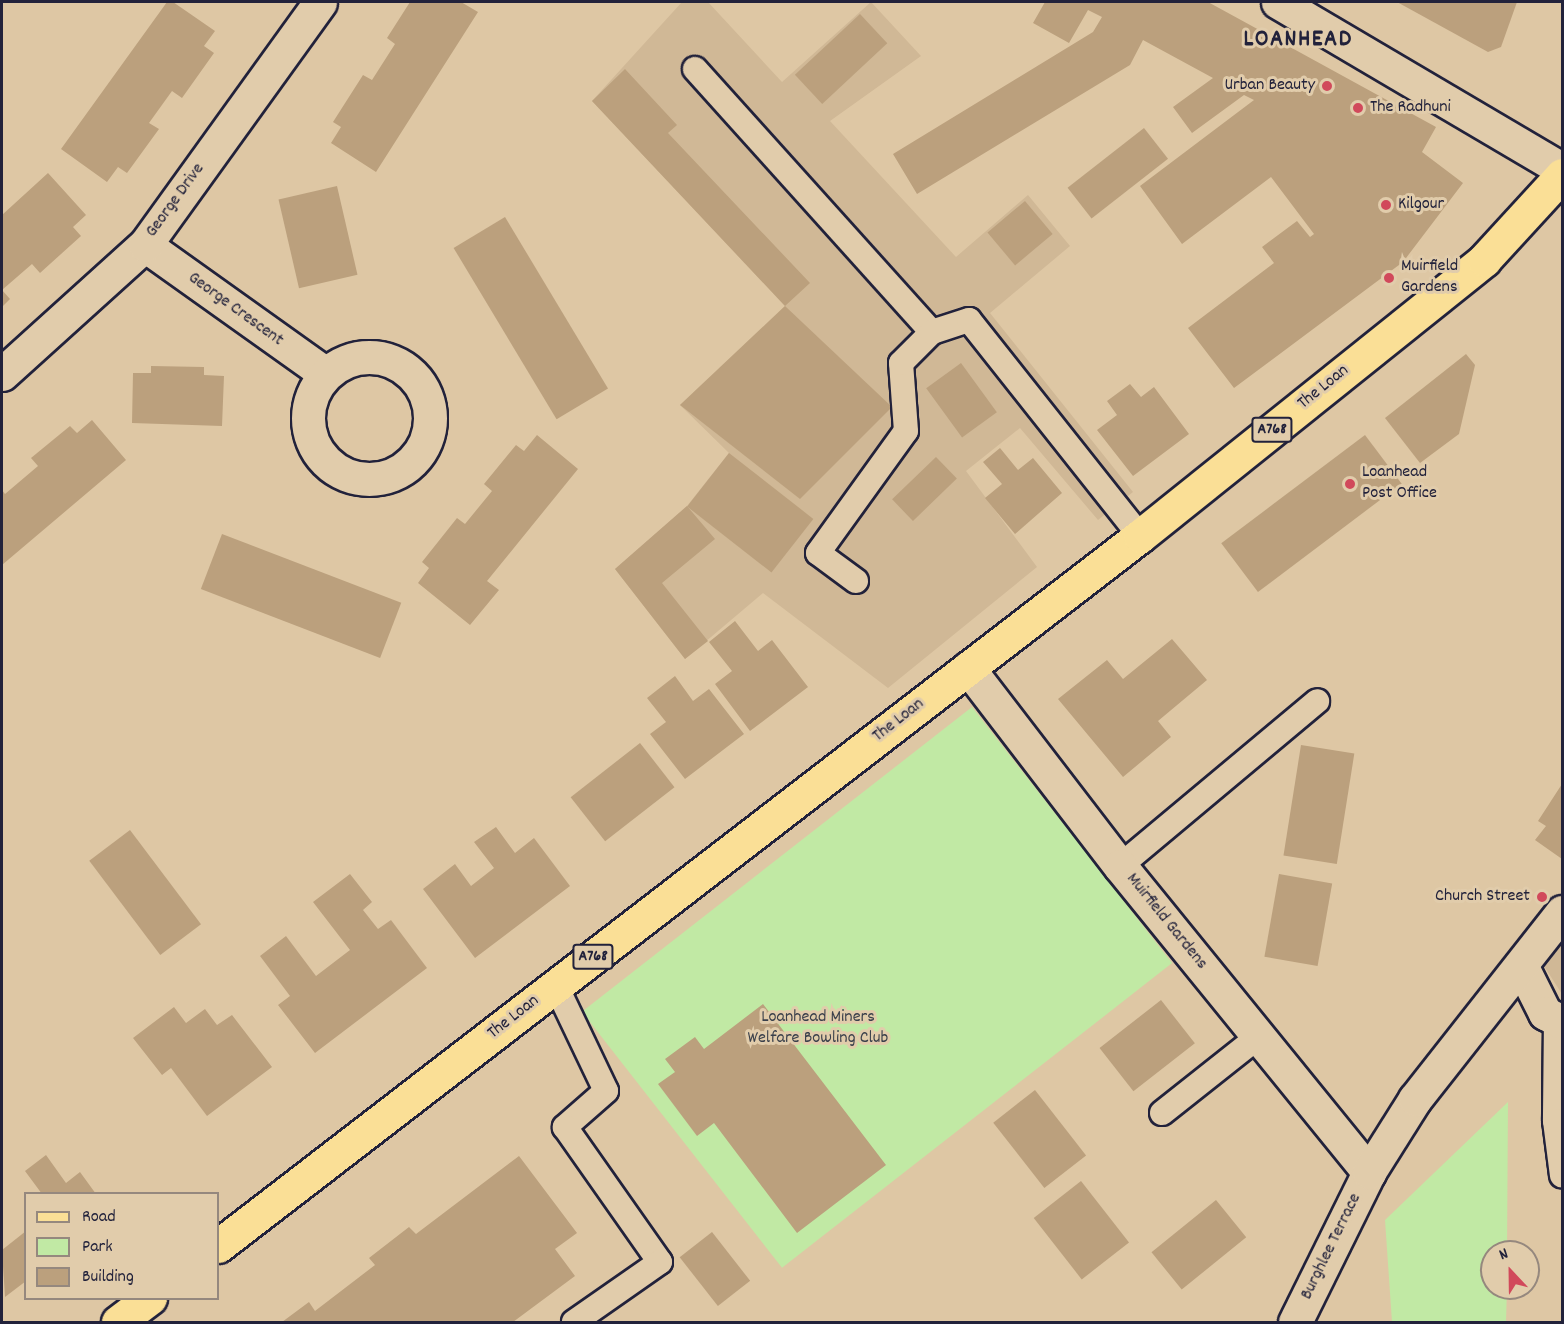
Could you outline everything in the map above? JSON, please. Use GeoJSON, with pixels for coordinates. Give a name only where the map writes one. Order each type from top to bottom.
{"type":"FeatureCollection","features":[{"type":"Feature","properties":{"kind":"main road","name":"The Loan"},"geometry":{"type":"LineString","coordinates":[[219,1245],[1140,536],[1484,260],[1563,175]]}},
{"type":"Feature","properties":{"kind":"main road"},"geometry":{"type":"LineString","coordinates":[[118,1323],[149,1300]]}},
{"type":"Feature","properties":{"kind":"street","name":"George Drive"},"geometry":{"type":"LineString","coordinates":[[2,374],[145,245],[320,2]]}},
{"type":"Feature","properties":{"kind":"street"},"geometry":{"type":"LineString","coordinates":[[1278,2],[1563,169]]}},
{"type":"Feature","properties":{"kind":"street","name":"George Crescent"},"geometry":{"type":"LineString","coordinates":[[145,245],[326,374]]}},
{"type":"Feature","properties":{"kind":"street","name":"Muirfield Gardens"},"geometry":{"type":"LineString","coordinates":[[968,668],[1120,866],[1369,1172]]}},
{"type":"Feature","properties":{"kind":"street"},"geometry":{"type":"LineString","coordinates":[[1369,1172],[1415,1099],[1563,912]]}},
{"type":"Feature","properties":{"kind":"street"},"geometry":{"type":"LineString","coordinates":[[1512,977],[1545,1013],[1559,1021]]}},
{"type":"Feature","properties":{"kind":"street","name":"Burghlee Terrace"},"geometry":{"type":"LineString","coordinates":[[1295,1323],[1369,1172]]}},
{"type":"Feature","properties":{"kind":"lane"},"geometry":{"type":"LineString","coordinates":[[695,69],[932,332]]}},
{"type":"Feature","properties":{"kind":"lane"},"geometry":{"type":"LineString","coordinates":[[856,581],[818,553],[906,431],[902,363],[932,332],[969,320],[1140,536]]}},
{"type":"Feature","properties":{"kind":"lane"},"geometry":{"type":"LineString","coordinates":[[1120,866],[1317,701]]}},
{"type":"Feature","properties":{"kind":"lane"},"geometry":{"type":"LineString","coordinates":[[556,986],[606,1091],[565,1128],[660,1262],[574,1323]]}},
{"type":"Feature","properties":{"kind":"lane"},"geometry":{"type":"LineString","coordinates":[[1559,1021],[1555,1121],[1563,1176]]}},
{"type":"Feature","properties":{"kind":"lane"},"geometry":{"type":"LineString","coordinates":[[1162,1113],[1259,1036]]}},
{"type":"Feature","properties":{"kind":"shaded area"},"geometry":{"type":"Polygon","coordinates":[[[682,2],[708,2],[782,82],[871,2],[921,56],[830,121],[956,257],[1028,195],[1070,246],[990,313],[1133,492],[1098,520],[1020,428],[966,471],[1037,567],[888,688],[763,593],[685,659],[615,569],[687,506],[729,453],[680,405],[785,306],[592,101],[682,2]]]}},
{"type":"Feature","properties":{"kind":"shaded area"},"geometry":{"type":"Polygon","coordinates":[[[1562,938],[1562,994],[1542,963],[1562,938]]]}},
{"type":"Feature","properties":{"kind":"green space","name":"Loanhead Miners Welfare Bowling Club"},"geometry":{"type":"Polygon","coordinates":[[[972,707],[1172,963],[782,1268],[582,1012],[972,707]]]}},
{"type":"Feature","properties":{"kind":"green space"},"geometry":{"type":"Polygon","coordinates":[[[1508,1102],[1507,1240],[1480,1240],[1480,1300],[1507,1300],[1506,1322],[1392,1322],[1385,1220],[1508,1102]]]}},
{"type":"Feature","properties":{"kind":"building"},"geometry":{"type":"Polygon","coordinates":[[[167,2],[173,2],[215,31],[204,46],[214,53],[182,98],[172,91],[149,123],[159,129],[127,173],[118,167],[107,182],[61,149],[167,2]]]}},
{"type":"Feature","properties":{"kind":"building"},"geometry":{"type":"Polygon","coordinates":[[[410,2],[461,2],[478,12],[376,172],[331,143],[341,127],[333,122],[363,75],[372,80],[395,44],[387,38],[410,2]]]}},
{"type":"Feature","properties":{"kind":"building"},"geometry":{"type":"Polygon","coordinates":[[[1045,2],[1208,2],[1436,127],[1422,152],[1463,183],[1403,262],[1234,388],[1188,328],[1274,263],[1262,247],[1297,221],[1310,237],[1314,234],[1271,177],[1182,244],[1140,186],[1254,100],[1244,95],[1192,133],[1173,107],[1213,78],[1143,40],[1130,65],[917,194],[893,154],[1093,32],[1102,17],[1088,10],[1069,43],[1033,23],[1045,2]]]}},
{"type":"Feature","properties":{"kind":"building"},"geometry":{"type":"Polygon","coordinates":[[[1397,2],[1517,2],[1501,47],[1488,52],[1397,2]]]}},
{"type":"Feature","properties":{"kind":"building"},"geometry":{"type":"Polygon","coordinates":[[[860,14],[887,43],[822,104],[795,75],[860,14]]]}},
{"type":"Feature","properties":{"kind":"building"},"geometry":{"type":"Polygon","coordinates":[[[625,69],[677,125],[668,133],[810,283],[785,306],[592,101],[625,69]]]}},
{"type":"Feature","properties":{"kind":"building"},"geometry":{"type":"Polygon","coordinates":[[[1144,128],[1168,159],[1092,218],[1068,188],[1144,128]]]}},
{"type":"Feature","properties":{"kind":"building"},"geometry":{"type":"Polygon","coordinates":[[[48,173],[86,215],[73,227],[81,236],[40,273],[32,264],[2,290],[2,215],[48,173]]]}},
{"type":"Feature","properties":{"kind":"building"},"geometry":{"type":"Polygon","coordinates":[[[337,186],[357,275],[299,288],[279,199],[337,186]]]}},
{"type":"Feature","properties":{"kind":"building"},"geometry":{"type":"Polygon","coordinates":[[[1025,201],[1053,234],[1015,265],[987,232],[1025,201]]]}},
{"type":"Feature","properties":{"kind":"building"},"geometry":{"type":"Polygon","coordinates":[[[505,217],[608,388],[557,419],[454,248],[505,217]]]}},
{"type":"Feature","properties":{"kind":"building"},"geometry":{"type":"Polygon","coordinates":[[[2,290],[10,299],[2,307],[2,290]]]}},
{"type":"Feature","properties":{"kind":"building"},"geometry":{"type":"Polygon","coordinates":[[[785,306],[892,407],[800,499],[680,405],[785,306]]]}},
{"type":"Feature","properties":{"kind":"building"},"geometry":{"type":"Polygon","coordinates":[[[1466,354],[1475,365],[1459,434],[1420,463],[1385,418],[1466,354]]]}},
{"type":"Feature","properties":{"kind":"building"},"geometry":{"type":"Polygon","coordinates":[[[961,363],[997,412],[962,438],[926,388],[961,363]]]}},
{"type":"Feature","properties":{"kind":"building"},"geometry":{"type":"Polygon","coordinates":[[[151,366],[204,367],[204,375],[224,376],[222,426],[132,423],[133,373],[151,373],[151,366]]]}},
{"type":"Feature","properties":{"kind":"building"},"geometry":{"type":"Polygon","coordinates":[[[1130,384],[1141,397],[1154,387],[1189,434],[1133,476],[1097,430],[1117,415],[1107,401],[1130,384]]]}},
{"type":"Feature","properties":{"kind":"building"},"geometry":{"type":"Polygon","coordinates":[[[92,420],[126,460],[2,565],[2,490],[5,494],[38,466],[31,458],[70,426],[77,433],[92,420]]]}},
{"type":"Feature","properties":{"kind":"building"},"geometry":{"type":"Polygon","coordinates":[[[537,435],[578,469],[487,581],[499,590],[470,625],[418,583],[429,568],[422,562],[457,518],[465,524],[492,491],[484,484],[516,445],[524,451],[537,435]]]}},
{"type":"Feature","properties":{"kind":"building"},"geometry":{"type":"Polygon","coordinates":[[[1365,435],[1402,484],[1258,592],[1221,543],[1365,435]]]}},
{"type":"Feature","properties":{"kind":"building"},"geometry":{"type":"Polygon","coordinates":[[[1000,448],[1018,470],[1033,458],[1062,493],[1015,534],[985,498],[1002,484],[983,462],[1000,448]]]}},
{"type":"Feature","properties":{"kind":"building"},"geometry":{"type":"Polygon","coordinates":[[[729,453],[813,519],[771,572],[687,507],[729,453]]]}},
{"type":"Feature","properties":{"kind":"building"},"geometry":{"type":"Polygon","coordinates":[[[936,457],[957,479],[913,521],[892,499],[936,457]]]}},
{"type":"Feature","properties":{"kind":"building"},"geometry":{"type":"Polygon","coordinates":[[[687,506],[715,539],[662,583],[708,641],[685,659],[615,569],[687,506]]]}},
{"type":"Feature","properties":{"kind":"building"},"geometry":{"type":"Polygon","coordinates":[[[222,534],[401,603],[380,658],[201,589],[222,534]]]}},
{"type":"Feature","properties":{"kind":"building"},"geometry":{"type":"Polygon","coordinates":[[[735,621],[758,651],[772,640],[808,687],[750,731],[715,684],[732,671],[709,642],[735,621]]]}},
{"type":"Feature","properties":{"kind":"building"},"geometry":{"type":"Polygon","coordinates":[[[1172,639],[1207,680],[1158,721],[1171,737],[1123,777],[1058,699],[1107,660],[1123,679],[1172,639]]]}},
{"type":"Feature","properties":{"kind":"building"},"geometry":{"type":"Polygon","coordinates":[[[675,676],[693,701],[709,689],[744,734],[685,779],[650,734],[666,722],[647,698],[675,676]]]}},
{"type":"Feature","properties":{"kind":"building"},"geometry":{"type":"Polygon","coordinates":[[[640,743],[674,787],[605,841],[571,797],[640,743]]]}},
{"type":"Feature","properties":{"kind":"building"},"geometry":{"type":"Polygon","coordinates":[[[1301,745],[1354,753],[1337,864],[1283,856],[1301,745]]]}},
{"type":"Feature","properties":{"kind":"building"},"geometry":{"type":"Polygon","coordinates":[[[1562,784],[1562,859],[1535,840],[1546,826],[1538,821],[1562,784]]]}},
{"type":"Feature","properties":{"kind":"building"},"geometry":{"type":"Polygon","coordinates":[[[496,827],[515,853],[534,838],[570,886],[475,958],[423,889],[455,864],[471,886],[494,868],[474,842],[496,827]]]}},
{"type":"Feature","properties":{"kind":"building"},"geometry":{"type":"Polygon","coordinates":[[[130,830],[201,924],[160,955],[89,861],[130,830]]]}},
{"type":"Feature","properties":{"kind":"building"},"geometry":{"type":"Polygon","coordinates":[[[350,874],[372,902],[363,910],[378,929],[391,920],[427,968],[315,1053],[278,1005],[290,996],[260,956],[286,936],[316,976],[350,950],[313,902],[350,874]]]}},
{"type":"Feature","properties":{"kind":"building"},"geometry":{"type":"Polygon","coordinates":[[[1279,874],[1332,883],[1318,966],[1264,957],[1279,874]]]}},
{"type":"Feature","properties":{"kind":"building"},"geometry":{"type":"Polygon","coordinates":[[[1161,1000],[1195,1043],[1133,1091],[1100,1048],[1161,1000]]]}},
{"type":"Feature","properties":{"kind":"building"},"geometry":{"type":"Polygon","coordinates":[[[763,1004],[886,1165],[797,1233],[714,1123],[697,1136],[658,1084],[675,1072],[665,1059],[695,1037],[704,1049],[763,1004]]]}},
{"type":"Feature","properties":{"kind":"building"},"geometry":{"type":"Polygon","coordinates":[[[174,1007],[186,1023],[205,1009],[217,1025],[232,1015],[272,1067],[207,1116],[171,1068],[162,1075],[133,1038],[174,1007]]]}},
{"type":"Feature","properties":{"kind":"building"},"geometry":{"type":"Polygon","coordinates":[[[1035,1090],[1086,1155],[1044,1188],[993,1123],[1035,1090]]]}},
{"type":"Feature","properties":{"kind":"building"},"geometry":{"type":"Polygon","coordinates":[[[46,1155],[66,1183],[80,1172],[95,1192],[41,1192],[25,1171],[46,1155]]]}},
{"type":"Feature","properties":{"kind":"building"},"geometry":{"type":"Polygon","coordinates":[[[519,1156],[577,1233],[555,1249],[575,1276],[513,1322],[282,1322],[309,1302],[315,1311],[375,1265],[369,1258],[409,1227],[416,1234],[519,1156]]]}},
{"type":"Feature","properties":{"kind":"building"},"geometry":{"type":"Polygon","coordinates":[[[1081,1181],[1129,1242],[1082,1279],[1034,1218],[1081,1181]]]}},
{"type":"Feature","properties":{"kind":"building"},"geometry":{"type":"Polygon","coordinates":[[[1216,1200],[1246,1237],[1182,1290],[1151,1252],[1216,1200]]]}},
{"type":"Feature","properties":{"kind":"building"},"geometry":{"type":"Polygon","coordinates":[[[712,1232],[750,1281],[718,1306],[680,1257],[712,1232]]]}},
{"type":"Feature","properties":{"kind":"building"},"geometry":{"type":"Polygon","coordinates":[[[24,1233],[24,1283],[5,1297],[2,1250],[24,1233]]]}},
{"type":"Feature","properties":{"kind":"place","name":"Urban Beauty"},"geometry":{"type":"Point","coordinates":[1327,86]}},
{"type":"Feature","properties":{"kind":"place","name":"The Radhuni"},"geometry":{"type":"Point","coordinates":[1358,108]}},
{"type":"Feature","properties":{"kind":"place","name":"Kilgour"},"geometry":{"type":"Point","coordinates":[1386,205]}},
{"type":"Feature","properties":{"kind":"place","name":"Muirfield Gardens"},"geometry":{"type":"Point","coordinates":[1389,278]}},
{"type":"Feature","properties":{"kind":"place","name":"Loanhead Post Office"},"geometry":{"type":"Point","coordinates":[1350,484]}},
{"type":"Feature","properties":{"kind":"place","name":"Church Street"},"geometry":{"type":"Point","coordinates":[1542,897]}},
{"type":"Feature","properties":{"kind":"district","name":"LOANHEAD"},"geometry":{"type":"Point","coordinates":[1298,41]}}]}
